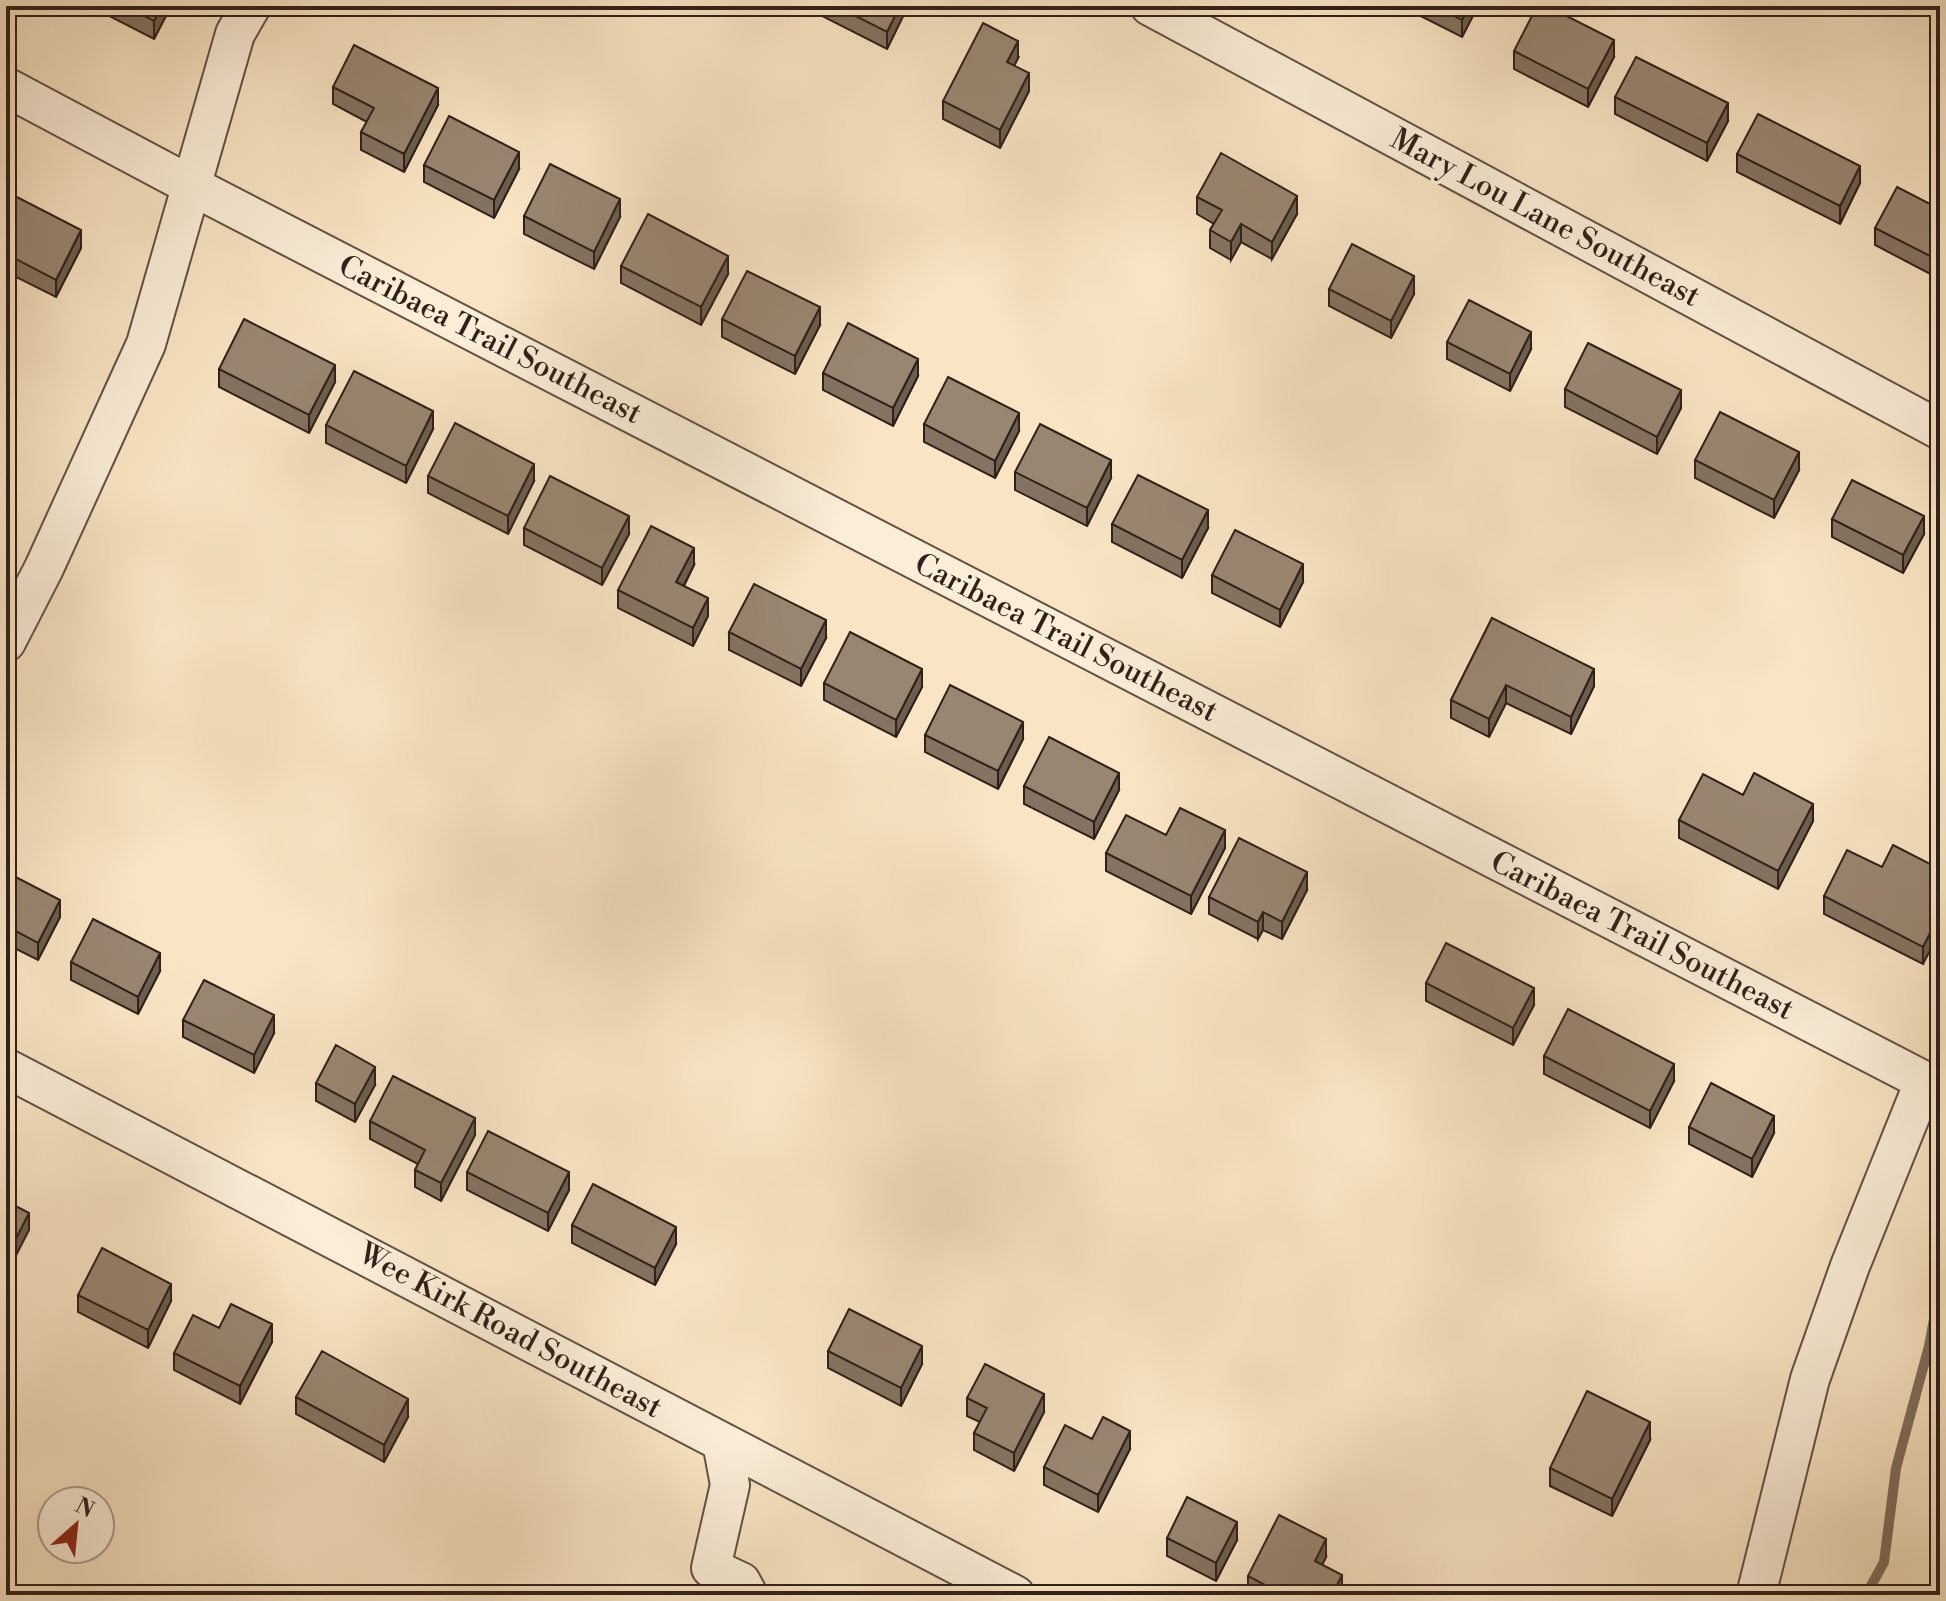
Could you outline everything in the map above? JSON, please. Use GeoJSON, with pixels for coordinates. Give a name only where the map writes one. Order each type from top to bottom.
{"type":"FeatureCollection","features":[{"type":"Feature","properties":{"kind":"street"},"geometry":{"type":"LineString","coordinates":[[6,642],[44,568],[146,344],[235,34],[251,6]]}},
{"type":"Feature","properties":{"kind":"street","name":"Mary Lou Lane Southeast"},"geometry":{"type":"LineString","coordinates":[[1150,6],[1940,430]]}},
{"type":"Feature","properties":{"kind":"street","name":"Caribaea Trail Southeast"},"geometry":{"type":"LineString","coordinates":[[6,87],[1932,1086]]}},
{"type":"Feature","properties":{"kind":"street","name":"Wee Kirk Road Southeast"},"geometry":{"type":"LineString","coordinates":[[6,1068],[1015,1595]]}},
{"type":"Feature","properties":{"kind":"street"},"geometry":{"type":"LineString","coordinates":[[1756,1595],[1810,1379],[1850,1266],[1932,1086]]}},
{"type":"Feature","properties":{"kind":"street"},"geometry":{"type":"LineString","coordinates":[[722,1442],[730,1485],[711,1568],[741,1582],[748,1595]]}},
{"type":"Feature","properties":{"kind":"building"},"geometry":{"type":"Polygon","coordinates":[[[125,6],[162,6],[154,21],[125,6]]]}},
{"type":"Feature","properties":{"kind":"building"},"geometry":{"type":"Polygon","coordinates":[[[836,6],[900,6],[887,32],[836,6]]]}},
{"type":"Feature","properties":{"kind":"building"},"geometry":{"type":"Polygon","coordinates":[[[1435,6],[1469,6],[1462,20],[1435,6]]]}},
{"type":"Feature","properties":{"kind":"building"},"geometry":{"type":"Polygon","coordinates":[[[1537,6],[1547,6],[1614,40],[1588,89],[1514,51],[1537,6]]]}},
{"type":"Feature","properties":{"kind":"building"},"geometry":{"type":"Polygon","coordinates":[[[983,23],[1018,41],[1007,62],[1029,73],[1000,130],[943,101],[983,23]]]}},
{"type":"Feature","properties":{"kind":"building"},"geometry":{"type":"Polygon","coordinates":[[[354,45],[438,88],[404,154],[361,132],[374,108],[333,87],[354,45]]]}},
{"type":"Feature","properties":{"kind":"building"},"geometry":{"type":"Polygon","coordinates":[[[1636,57],[1728,103],[1707,143],[1615,97],[1636,57]]]}},
{"type":"Feature","properties":{"kind":"building"},"geometry":{"type":"Polygon","coordinates":[[[1758,114],[1860,166],[1840,206],[1737,154],[1758,114]]]}},
{"type":"Feature","properties":{"kind":"building"},"geometry":{"type":"Polygon","coordinates":[[[449,116],[519,152],[494,200],[424,165],[449,116]]]}},
{"type":"Feature","properties":{"kind":"building"},"geometry":{"type":"Polygon","coordinates":[[[1221,153],[1297,196],[1272,242],[1241,224],[1231,242],[1210,230],[1222,210],[1197,197],[1221,153]]]}},
{"type":"Feature","properties":{"kind":"building"},"geometry":{"type":"Polygon","coordinates":[[[550,164],[620,199],[594,252],[524,216],[550,164]]]}},
{"type":"Feature","properties":{"kind":"building"},"geometry":{"type":"Polygon","coordinates":[[[1897,187],[1940,209],[1940,261],[1875,228],[1897,187]]]}},
{"type":"Feature","properties":{"kind":"building"},"geometry":{"type":"Polygon","coordinates":[[[11,194],[81,230],[56,280],[6,254],[6,205],[11,194]]]}},
{"type":"Feature","properties":{"kind":"building"},"geometry":{"type":"Polygon","coordinates":[[[648,214],[728,256],[701,307],[621,266],[648,214]]]}},
{"type":"Feature","properties":{"kind":"building"},"geometry":{"type":"Polygon","coordinates":[[[1352,244],[1414,276],[1391,321],[1329,289],[1352,244]]]}},
{"type":"Feature","properties":{"kind":"building"},"geometry":{"type":"Polygon","coordinates":[[[747,271],[820,307],[795,356],[722,319],[747,271]]]}},
{"type":"Feature","properties":{"kind":"building"},"geometry":{"type":"Polygon","coordinates":[[[1469,300],[1531,332],[1510,374],[1447,342],[1469,300]]]}},
{"type":"Feature","properties":{"kind":"building"},"geometry":{"type":"Polygon","coordinates":[[[244,319],[335,365],[309,415],[219,369],[244,319]]]}},
{"type":"Feature","properties":{"kind":"building"},"geometry":{"type":"Polygon","coordinates":[[[848,323],[918,359],[893,408],[823,373],[848,323]]]}},
{"type":"Feature","properties":{"kind":"building"},"geometry":{"type":"Polygon","coordinates":[[[1588,343],[1681,390],[1657,437],[1565,389],[1588,343]]]}},
{"type":"Feature","properties":{"kind":"building"},"geometry":{"type":"Polygon","coordinates":[[[354,371],[433,411],[406,466],[326,425],[354,371]]]}},
{"type":"Feature","properties":{"kind":"building"},"geometry":{"type":"Polygon","coordinates":[[[948,377],[1019,413],[995,461],[924,424],[948,377]]]}},
{"type":"Feature","properties":{"kind":"building"},"geometry":{"type":"Polygon","coordinates":[[[1720,412],[1799,452],[1774,500],[1695,460],[1720,412]]]}},
{"type":"Feature","properties":{"kind":"building"},"geometry":{"type":"Polygon","coordinates":[[[455,423],[534,464],[508,516],[428,476],[455,423]]]}},
{"type":"Feature","properties":{"kind":"building"},"geometry":{"type":"Polygon","coordinates":[[[1040,424],[1111,460],[1087,508],[1015,472],[1040,424]]]}},
{"type":"Feature","properties":{"kind":"building"},"geometry":{"type":"Polygon","coordinates":[[[1138,475],[1208,510],[1182,560],[1112,524],[1138,475]]]}},
{"type":"Feature","properties":{"kind":"building"},"geometry":{"type":"Polygon","coordinates":[[[550,476],[629,516],[602,568],[524,528],[550,476]]]}},
{"type":"Feature","properties":{"kind":"building"},"geometry":{"type":"Polygon","coordinates":[[[1852,480],[1924,516],[1903,555],[1832,519],[1852,480]]]}},
{"type":"Feature","properties":{"kind":"building"},"geometry":{"type":"Polygon","coordinates":[[[651,526],[694,548],[676,582],[708,598],[693,628],[618,590],[651,526]]]}},
{"type":"Feature","properties":{"kind":"building"},"geometry":{"type":"Polygon","coordinates":[[[1235,530],[1303,564],[1280,610],[1212,575],[1235,530]]]}},
{"type":"Feature","properties":{"kind":"building"},"geometry":{"type":"Polygon","coordinates":[[[754,584],[826,620],[801,669],[729,632],[754,584]]]}},
{"type":"Feature","properties":{"kind":"building"},"geometry":{"type":"Polygon","coordinates":[[[1492,618],[1594,669],[1571,717],[1506,685],[1489,719],[1451,700],[1492,618]]]}},
{"type":"Feature","properties":{"kind":"building"},"geometry":{"type":"Polygon","coordinates":[[[850,632],[922,669],[896,720],[824,683],[850,632]]]}},
{"type":"Feature","properties":{"kind":"building"},"geometry":{"type":"Polygon","coordinates":[[[950,685],[1023,722],[998,771],[925,735],[950,685]]]}},
{"type":"Feature","properties":{"kind":"building"},"geometry":{"type":"Polygon","coordinates":[[[1049,737],[1119,773],[1094,822],[1024,786],[1049,737]]]}},
{"type":"Feature","properties":{"kind":"building"},"geometry":{"type":"Polygon","coordinates":[[[1754,773],[1813,804],[1778,871],[1679,820],[1703,774],[1743,795],[1754,773]]]}},
{"type":"Feature","properties":{"kind":"building"},"geometry":{"type":"Polygon","coordinates":[[[1180,808],[1225,830],[1191,896],[1106,853],[1126,815],[1166,835],[1180,808]]]}},
{"type":"Feature","properties":{"kind":"building"},"geometry":{"type":"Polygon","coordinates":[[[1239,838],[1307,872],[1282,922],[1263,912],[1258,922],[1209,897],[1239,838]]]}},
{"type":"Feature","properties":{"kind":"building"},"geometry":{"type":"Polygon","coordinates":[[[1893,845],[1940,869],[1940,913],[1923,947],[1824,896],[1847,850],[1882,867],[1893,845]]]}},
{"type":"Feature","properties":{"kind":"building"},"geometry":{"type":"Polygon","coordinates":[[[6,872],[60,900],[38,943],[6,926],[6,872]]]}},
{"type":"Feature","properties":{"kind":"building"},"geometry":{"type":"Polygon","coordinates":[[[93,919],[160,953],[138,997],[71,962],[93,919]]]}},
{"type":"Feature","properties":{"kind":"building"},"geometry":{"type":"Polygon","coordinates":[[[1446,943],[1534,988],[1513,1028],[1426,983],[1446,943]]]}},
{"type":"Feature","properties":{"kind":"building"},"geometry":{"type":"Polygon","coordinates":[[[204,980],[274,1015],[254,1055],[183,1020],[204,980]]]}},
{"type":"Feature","properties":{"kind":"building"},"geometry":{"type":"Polygon","coordinates":[[[1568,1009],[1674,1064],[1650,1111],[1544,1056],[1568,1009]]]}},
{"type":"Feature","properties":{"kind":"building"},"geometry":{"type":"Polygon","coordinates":[[[336,1045],[375,1067],[355,1104],[316,1083],[336,1045]]]}},
{"type":"Feature","properties":{"kind":"building"},"geometry":{"type":"Polygon","coordinates":[[[393,1076],[475,1118],[441,1183],[415,1170],[425,1150],[370,1121],[393,1076]]]}},
{"type":"Feature","properties":{"kind":"building"},"geometry":{"type":"Polygon","coordinates":[[[1711,1083],[1774,1116],[1752,1159],[1689,1127],[1711,1083]]]}},
{"type":"Feature","properties":{"kind":"building"},"geometry":{"type":"Polygon","coordinates":[[[488,1131],[569,1172],[548,1213],[467,1172],[488,1131]]]}},
{"type":"Feature","properties":{"kind":"building"},"geometry":{"type":"Polygon","coordinates":[[[593,1184],[676,1227],[655,1268],[572,1225],[593,1184]]]}},
{"type":"Feature","properties":{"kind":"building"},"geometry":{"type":"Polygon","coordinates":[[[6,1201],[29,1213],[6,1258],[6,1201]]]}},
{"type":"Feature","properties":{"kind":"building"},"geometry":{"type":"Polygon","coordinates":[[[102,1248],[171,1284],[148,1330],[78,1295],[102,1248]]]}},
{"type":"Feature","properties":{"kind":"building"},"geometry":{"type":"Polygon","coordinates":[[[231,1304],[272,1324],[240,1386],[174,1353],[193,1315],[219,1328],[231,1304]]]}},
{"type":"Feature","properties":{"kind":"building"},"geometry":{"type":"Polygon","coordinates":[[[849,1309],[922,1346],[901,1388],[828,1351],[849,1309]]]}},
{"type":"Feature","properties":{"kind":"building"},"geometry":{"type":"Polygon","coordinates":[[[322,1351],[408,1399],[384,1445],[296,1397],[322,1351]]]}},
{"type":"Feature","properties":{"kind":"building"},"geometry":{"type":"Polygon","coordinates":[[[985,1364],[1044,1394],[1014,1453],[974,1433],[987,1408],[967,1398],[985,1364]]]}},
{"type":"Feature","properties":{"kind":"building"},"geometry":{"type":"Polygon","coordinates":[[[1587,1391],[1650,1422],[1612,1499],[1550,1468],[1587,1391]]]}},
{"type":"Feature","properties":{"kind":"building"},"geometry":{"type":"Polygon","coordinates":[[[1103,1417],[1130,1431],[1098,1495],[1044,1467],[1065,1425],[1092,1439],[1103,1417]]]}},
{"type":"Feature","properties":{"kind":"building"},"geometry":{"type":"Polygon","coordinates":[[[1187,1497],[1237,1522],[1216,1563],[1167,1538],[1187,1497]]]}},
{"type":"Feature","properties":{"kind":"building"},"geometry":{"type":"Polygon","coordinates":[[[1279,1515],[1326,1539],[1315,1561],[1342,1575],[1332,1595],[1284,1595],[1248,1576],[1279,1515]]]}},
{"type":"Feature","properties":{"kind":"building"},"geometry":{"type":"Polygon","coordinates":[[[1358,1586],[1377,1595],[1353,1595],[1358,1586]]]}},
{"type":"Feature","properties":{"kind":"waterway"},"geometry":{"type":"LineString","coordinates":[[1866,1595],[1884,1562],[1896,1468],[1929,1346],[1940,1287]]}}]}
